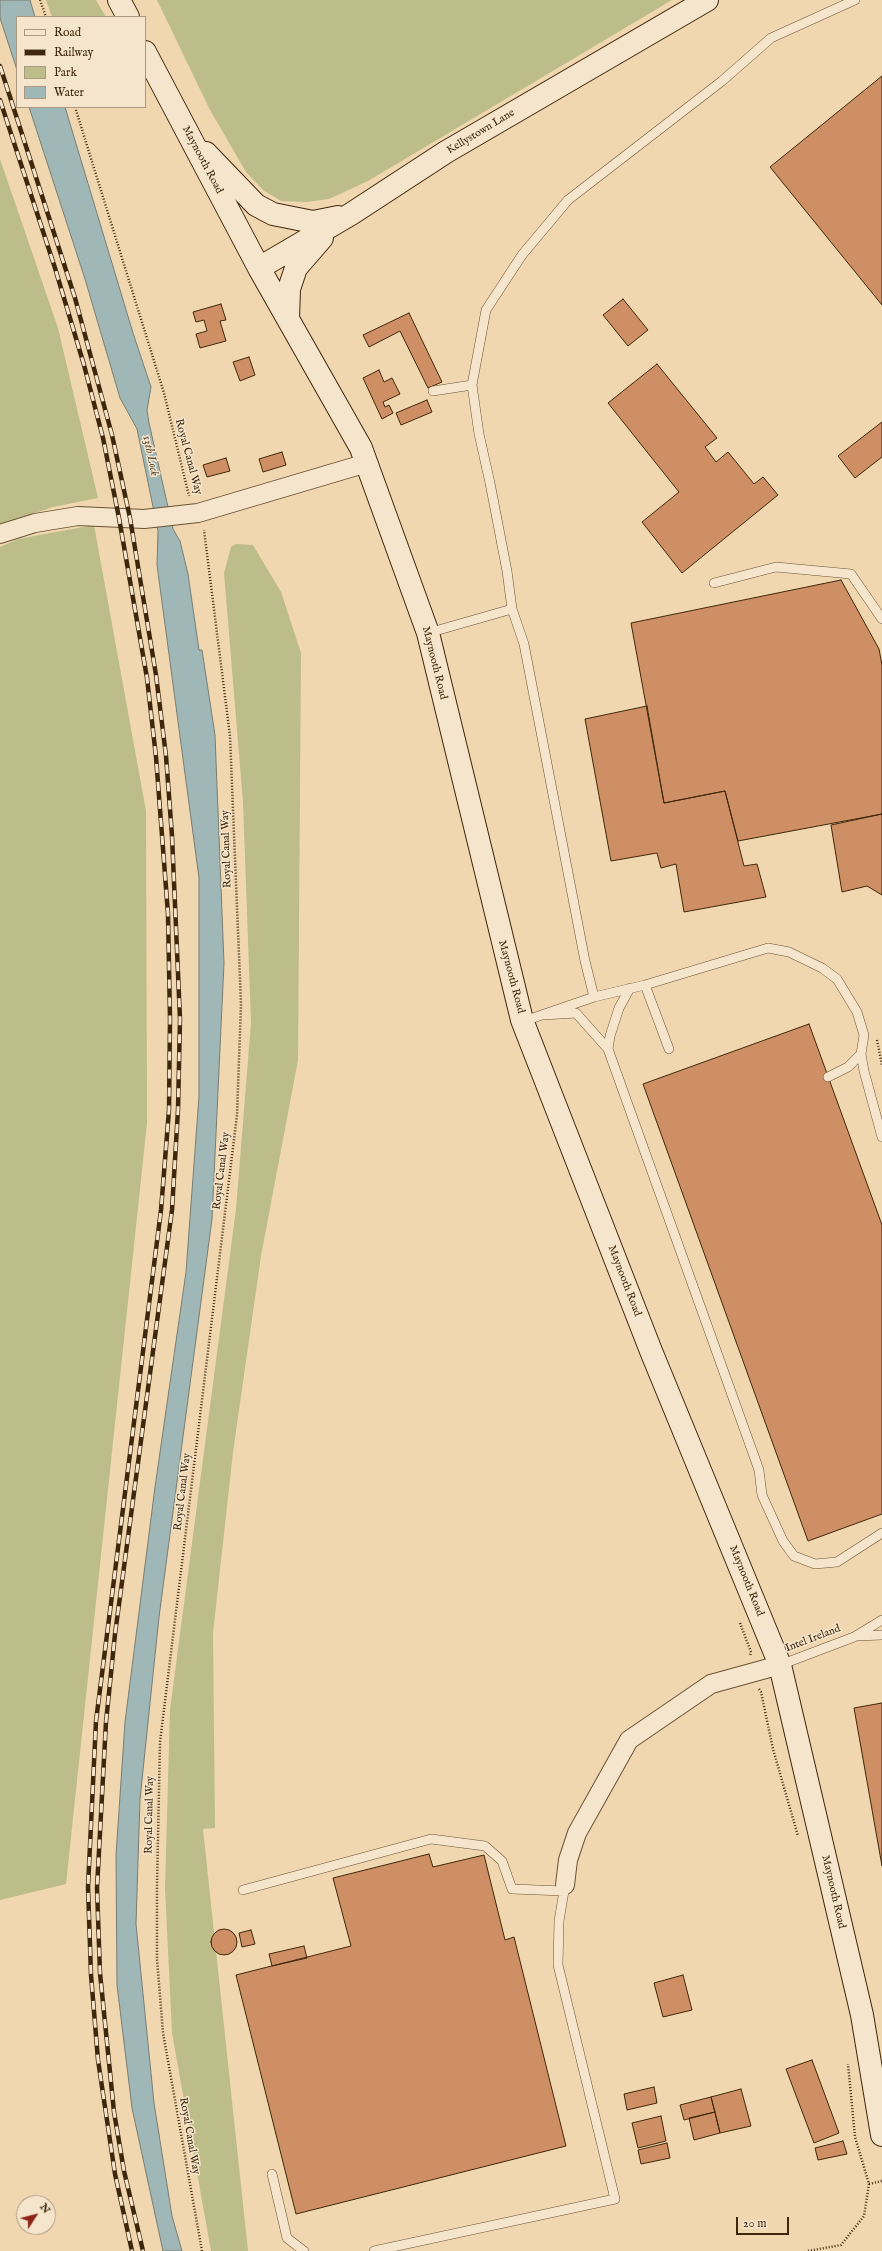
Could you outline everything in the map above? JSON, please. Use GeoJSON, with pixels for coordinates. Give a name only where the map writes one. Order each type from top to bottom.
{"type":"FeatureCollection","features":[{"type":"Feature","properties":{"kind":"main road"},"geometry":{"type":"LineString","coordinates":[[119,0],[127,16]]}},
{"type":"Feature","properties":{"kind":"main road","name":"Kellystown Lane"},"geometry":{"type":"LineString","coordinates":[[259,268],[351,214],[446,152],[707,0]]}},
{"type":"Feature","properties":{"kind":"main road","name":"Maynooth Road"},"geometry":{"type":"LineString","coordinates":[[146,54],[259,268],[351,429],[367,463],[428,633],[522,1020],[651,1351],[780,1664],[862,2015],[882,2135]]}},
{"type":"Feature","properties":{"kind":"main road"},"geometry":{"type":"LineString","coordinates":[[188,134],[256,205],[273,214],[313,222],[351,214]]}},
{"type":"Feature","properties":{"kind":"main road"},"geometry":{"type":"LineString","coordinates":[[288,318],[289,289],[296,268],[316,243],[351,214]]}},
{"type":"Feature","properties":{"kind":"street"},"geometry":{"type":"LineString","coordinates":[[0,534],[35,523],[78,516],[144,519],[190,514],[367,463]]}},
{"type":"Feature","properties":{"kind":"street"},"geometry":{"type":"LineString","coordinates":[[564,1888],[568,1860],[577,1833],[628,1740],[711,1684],[780,1664]]}},
{"type":"Feature","properties":{"kind":"lane"},"geometry":{"type":"LineString","coordinates":[[594,997],[584,961],[524,644],[512,609],[507,572],[479,434],[472,385],[486,310],[522,255],[568,200],[716,86],[771,38],[855,0]]}},
{"type":"Feature","properties":{"kind":"lane"},"geometry":{"type":"LineString","coordinates":[[433,391],[472,385]]}},
{"type":"Feature","properties":{"kind":"lane"},"geometry":{"type":"LineString","coordinates":[[714,583],[776,566],[852,574],[882,619]]}},
{"type":"Feature","properties":{"kind":"lane"},"geometry":{"type":"LineString","coordinates":[[428,633],[512,609]]}},
{"type":"Feature","properties":{"kind":"lane"},"geometry":{"type":"LineString","coordinates":[[533,1018],[594,997],[645,985],[768,948],[788,952],[822,968],[837,979],[848,994],[857,1012],[864,1035],[861,1054],[864,1071],[882,1137]]}},
{"type":"Feature","properties":{"kind":"lane"},"geometry":{"type":"LineString","coordinates":[[645,985],[669,1049]]}},
{"type":"Feature","properties":{"kind":"lane"},"geometry":{"type":"LineString","coordinates":[[608,1049],[610,1036],[619,1008],[630,988]]}},
{"type":"Feature","properties":{"kind":"lane"},"geometry":{"type":"LineString","coordinates":[[543,1015],[576,1013],[608,1049],[759,1470],[762,1495],[783,1540],[794,1556],[814,1564],[837,1562],[882,1533]]}},
{"type":"Feature","properties":{"kind":"lane"},"geometry":{"type":"LineString","coordinates":[[828,1076],[848,1067],[861,1054]]}},
{"type":"Feature","properties":{"kind":"lane","name":"Intel Ireland"},"geometry":{"type":"LineString","coordinates":[[780,1664],[854,1637],[882,1620]]}},
{"type":"Feature","properties":{"kind":"lane","name":"Intel Ireland"},"geometry":{"type":"LineString","coordinates":[[854,1637],[882,1635]]}},
{"type":"Feature","properties":{"kind":"lane"},"geometry":{"type":"LineString","coordinates":[[243,1890],[431,1839],[485,1846],[502,1861],[512,1889],[564,1888],[559,1921],[558,1965],[615,2199],[374,2251]]}},
{"type":"Feature","properties":{"kind":"lane"},"geometry":{"type":"LineString","coordinates":[[272,2174],[287,2238],[304,2251]]}},
{"type":"Feature","properties":{"kind":"path"},"geometry":{"type":"LineString","coordinates":[[40,0],[46,16]]}},
{"type":"Feature","properties":{"kind":"path","name":"Royal Canal Way"},"geometry":{"type":"LineString","coordinates":[[75,108],[164,393],[186,488],[190,514],[203,524],[208,551],[230,736],[241,1004],[237,1115],[160,1742],[157,1959],[163,2033],[202,2251]]}},
{"type":"Feature","properties":{"kind":"path"},"geometry":{"type":"LineString","coordinates":[[876,1035],[882,1065]]}},
{"type":"Feature","properties":{"kind":"path"},"geometry":{"type":"LineString","coordinates":[[869,2184],[882,2181]]}},
{"type":"Feature","properties":{"kind":"path"},"geometry":{"type":"LineString","coordinates":[[808,2251],[841,2245]]}},
{"type":"Feature","properties":{"kind":"green space"},"geometry":{"type":"Polygon","coordinates":[[[46,0],[96,0],[105,16],[52,16],[46,0]]]}},
{"type":"Feature","properties":{"kind":"green space"},"geometry":{"type":"Polygon","coordinates":[[[157,0],[672,0],[368,181],[329,199],[307,202],[281,201],[263,190],[246,172],[210,110],[157,0]]]}},
{"type":"Feature","properties":{"kind":"green space"},"geometry":{"type":"Polygon","coordinates":[[[0,159],[58,328],[98,498],[53,507],[0,525],[0,159]]]}},
{"type":"Feature","properties":{"kind":"green space"},"geometry":{"type":"Polygon","coordinates":[[[94,525],[146,811],[147,1123],[66,1884],[0,1900],[0,547],[18,539],[94,525]]]}},
{"type":"Feature","properties":{"kind":"green space"},"geometry":{"type":"Polygon","coordinates":[[[236,544],[253,545],[281,592],[301,653],[298,1060],[261,1256],[233,1452],[213,1633],[215,1828],[203,1829],[248,2251],[211,2251],[172,2033],[165,1888],[170,1710],[236,1209],[251,1023],[243,802],[224,573],[231,547],[236,544]]]}},
{"type":"Feature","properties":{"kind":"water"},"geometry":{"type":"Polygon","coordinates":[[[0,0],[30,0],[35,16],[16,16],[16,67],[0,18],[0,0]]]}},
{"type":"Feature","properties":{"kind":"water","name":"13th Lock"},"geometry":{"type":"Polygon","coordinates":[[[29,108],[65,108],[133,333],[151,387],[147,410],[149,423],[173,529],[180,541],[188,574],[199,650],[202,650],[215,735],[224,963],[212,1219],[159,1617],[140,1799],[136,1924],[154,2103],[172,2216],[182,2251],[163,2251],[132,2108],[117,1985],[116,1855],[125,1722],[155,1487],[186,1272],[199,1096],[199,878],[157,565],[158,531],[137,429],[120,398],[85,279],[29,108]]]}},
{"type":"Feature","properties":{"kind":"building"},"geometry":{"type":"Polygon","coordinates":[[[882,76],[882,305],[770,167],[882,76]]]}},
{"type":"Feature","properties":{"kind":"building"},"geometry":{"type":"Polygon","coordinates":[[[623,299],[648,330],[628,346],[603,315],[623,299]]]}},
{"type":"Feature","properties":{"kind":"building"},"geometry":{"type":"Polygon","coordinates":[[[221,304],[226,320],[220,321],[226,341],[200,348],[196,334],[207,331],[204,320],[196,322],[193,312],[221,304]]]}},
{"type":"Feature","properties":{"kind":"building"},"geometry":{"type":"Polygon","coordinates":[[[409,313],[442,382],[428,388],[400,331],[369,347],[363,335],[409,313]]]}},
{"type":"Feature","properties":{"kind":"building"},"geometry":{"type":"Polygon","coordinates":[[[249,357],[255,375],[240,381],[233,362],[249,357]]]}},
{"type":"Feature","properties":{"kind":"building"},"geometry":{"type":"Polygon","coordinates":[[[657,364],[717,438],[705,447],[716,462],[728,452],[754,484],[763,477],[778,495],[682,573],[642,522],[679,492],[608,403],[657,364]]]}},
{"type":"Feature","properties":{"kind":"building"},"geometry":{"type":"Polygon","coordinates":[[[379,370],[384,382],[392,378],[400,394],[383,402],[385,407],[389,405],[393,413],[382,419],[363,378],[379,370]]]}},
{"type":"Feature","properties":{"kind":"building"},"geometry":{"type":"Polygon","coordinates":[[[427,400],[432,412],[401,425],[396,413],[427,400]]]}},
{"type":"Feature","properties":{"kind":"building"},"geometry":{"type":"Polygon","coordinates":[[[882,422],[882,457],[855,478],[838,456],[882,422]]]}},
{"type":"Feature","properties":{"kind":"building"},"geometry":{"type":"Polygon","coordinates":[[[282,452],[286,465],[263,472],[259,459],[282,452]]]}},
{"type":"Feature","properties":{"kind":"building"},"geometry":{"type":"Polygon","coordinates":[[[226,458],[230,471],[207,477],[203,465],[226,458]]]}},
{"type":"Feature","properties":{"kind":"building"},"geometry":{"type":"Polygon","coordinates":[[[841,580],[879,649],[882,665],[882,814],[738,841],[725,791],[664,803],[631,623],[841,580]]]}},
{"type":"Feature","properties":{"kind":"building"},"geometry":{"type":"Polygon","coordinates":[[[647,706],[664,803],[725,791],[744,866],[757,864],[766,897],[684,912],[676,864],[661,868],[657,853],[611,861],[585,719],[647,706]]]}},
{"type":"Feature","properties":{"kind":"building"},"geometry":{"type":"Polygon","coordinates":[[[882,814],[882,895],[867,886],[842,892],[831,825],[882,814]]]}},
{"type":"Feature","properties":{"kind":"building"},"geometry":{"type":"Polygon","coordinates":[[[809,1024],[882,1225],[882,1514],[808,1541],[643,1084],[809,1024]]]}},
{"type":"Feature","properties":{"kind":"building"},"geometry":{"type":"Polygon","coordinates":[[[882,1703],[882,1866],[854,1708],[882,1703]]]}},
{"type":"Feature","properties":{"kind":"building"},"geometry":{"type":"Polygon","coordinates":[[[429,1854],[433,1867],[484,1855],[505,1940],[514,1937],[566,2146],[296,2214],[236,1975],[351,1946],[333,1878],[429,1854]]]}},
{"type":"Feature","properties":{"kind":"building"},"geometry":{"type":"Polygon","coordinates":[[[224,1929],[233,1933],[237,1942],[233,1951],[224,1955],[215,1951],[211,1942],[215,1933],[224,1929]]]}},
{"type":"Feature","properties":{"kind":"building"},"geometry":{"type":"Polygon","coordinates":[[[251,1930],[255,1944],[242,1947],[239,1933],[251,1930]]]}},
{"type":"Feature","properties":{"kind":"building"},"geometry":{"type":"Polygon","coordinates":[[[304,1946],[307,1958],[272,1966],[269,1954],[304,1946]]]}},
{"type":"Feature","properties":{"kind":"building"},"geometry":{"type":"Polygon","coordinates":[[[683,1975],[692,2010],[663,2017],[654,1983],[683,1975]]]}},
{"type":"Feature","properties":{"kind":"building"},"geometry":{"type":"Polygon","coordinates":[[[812,2060],[839,2133],[814,2143],[786,2069],[812,2060]]]}},
{"type":"Feature","properties":{"kind":"building"},"geometry":{"type":"Polygon","coordinates":[[[654,2087],[657,2103],[627,2110],[624,2094],[654,2087]]]}},
{"type":"Feature","properties":{"kind":"building"},"geometry":{"type":"Polygon","coordinates":[[[741,2089],[751,2126],[720,2133],[711,2097],[741,2089]]]}},
{"type":"Feature","properties":{"kind":"building"},"geometry":{"type":"Polygon","coordinates":[[[711,2097],[715,2112],[684,2120],[680,2105],[711,2097]]]}},
{"type":"Feature","properties":{"kind":"building"},"geometry":{"type":"Polygon","coordinates":[[[715,2112],[720,2133],[694,2140],[689,2118],[715,2112]]]}},
{"type":"Feature","properties":{"kind":"building"},"geometry":{"type":"Polygon","coordinates":[[[661,2116],[666,2141],[638,2148],[632,2123],[661,2116]]]}},
{"type":"Feature","properties":{"kind":"building"},"geometry":{"type":"Polygon","coordinates":[[[843,2141],[847,2154],[818,2160],[815,2148],[843,2141]]]}},
{"type":"Feature","properties":{"kind":"building"},"geometry":{"type":"Polygon","coordinates":[[[667,2143],[670,2158],[641,2164],[638,2150],[667,2143]]]}},
{"type":"Feature","properties":{"kind":"railway"},"geometry":{"type":"LineString","coordinates":[[0,66],[75,298],[112,435],[130,518],[156,675],[166,756],[172,836],[180,1019],[178,1110],[172,1210],[115,1634],[106,1722],[97,1888],[100,1973],[114,2112],[124,2171],[143,2251]]}},
{"type":"Feature","properties":{"kind":"railway"},"geometry":{"type":"LineString","coordinates":[[0,100],[55,268],[84,365],[103,438],[119,518],[147,678],[156,757],[168,914],[170,1019],[169,1110],[161,1210],[96,1721],[88,1887],[91,1975],[98,2060],[115,2174],[132,2251]]}}]}
